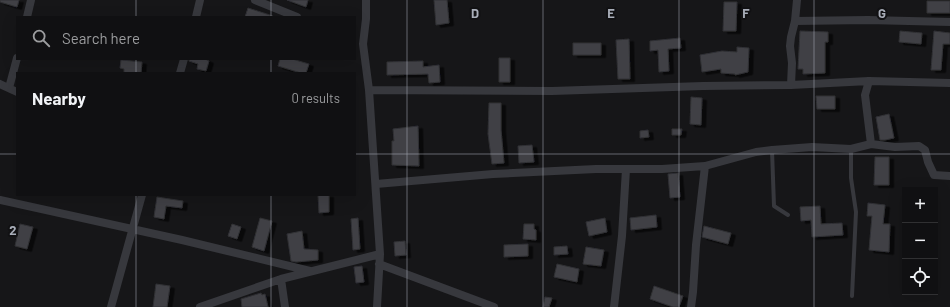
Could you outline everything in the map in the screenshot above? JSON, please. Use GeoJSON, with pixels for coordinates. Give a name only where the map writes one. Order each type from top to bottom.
{"type":"FeatureCollection","features":[{"type":"Feature","properties":{"kind":"street"},"geometry":{"type":"LineString","coordinates":[[27,16],[31,0]]}},
{"type":"Feature","properties":{"kind":"street"},"geometry":{"type":"LineString","coordinates":[[196,16],[200,0]]}},
{"type":"Feature","properties":{"kind":"street"},"geometry":{"type":"LineString","coordinates":[[255,0],[295,16]]}},
{"type":"Feature","properties":{"kind":"street"},"geometry":{"type":"LineString","coordinates":[[366,0],[366,19],[363,44],[369,90],[380,254],[377,307]]}},
{"type":"Feature","properties":{"kind":"street"},"geometry":{"type":"LineString","coordinates":[[791,85],[792,62],[790,46],[797,0]]}},
{"type":"Feature","properties":{"kind":"street"},"geometry":{"type":"LineString","coordinates":[[795,21],[868,20],[950,22]]}},
{"type":"Feature","properties":{"kind":"street"},"geometry":{"type":"LineString","coordinates":[[356,41],[363,44]]}},
{"type":"Feature","properties":{"kind":"street"},"geometry":{"type":"LineString","coordinates":[[9,88],[16,60]]}},
{"type":"Feature","properties":{"kind":"street"},"geometry":{"type":"LineString","coordinates":[[180,72],[184,60]]}},
{"type":"Feature","properties":{"kind":"street"},"geometry":{"type":"LineString","coordinates":[[369,90],[552,91],[703,86],[791,85],[868,81],[950,84]]}},
{"type":"Feature","properties":{"kind":"street"},"geometry":{"type":"LineString","coordinates":[[868,81],[865,95],[871,144]]}},
{"type":"Feature","properties":{"kind":"street"},"geometry":{"type":"LineString","coordinates":[[0,84],[16,92]]}},
{"type":"Feature","properties":{"kind":"street"},"geometry":{"type":"LineString","coordinates":[[376,184],[493,174],[596,169],[662,169],[705,166],[756,152],[812,147],[851,149],[871,144],[895,147],[919,146],[925,150],[928,162],[934,175],[950,176]]}},
{"type":"Feature","properties":{"kind":"street"},"geometry":{"type":"LineString","coordinates":[[691,307],[705,166]]}},
{"type":"Feature","properties":{"kind":"street"},"geometry":{"type":"LineString","coordinates":[[614,307],[622,236],[626,169]]}},
{"type":"Feature","properties":{"kind":"street"},"geometry":{"type":"LineString","coordinates":[[111,307],[142,196]]}},
{"type":"Feature","properties":{"kind":"street"},"geometry":{"type":"LineString","coordinates":[[0,200],[310,271]]}},
{"type":"Feature","properties":{"kind":"street"},"geometry":{"type":"LineString","coordinates":[[200,307],[281,279],[380,254]]}},
{"type":"Feature","properties":{"kind":"street"},"geometry":{"type":"LineString","coordinates":[[379,264],[494,307]]}},
{"type":"Feature","properties":{"kind":"street"},"geometry":{"type":"LineString","coordinates":[[281,279],[285,307]]}},
{"type":"Feature","properties":{"kind":"lane"},"geometry":{"type":"LineString","coordinates":[[851,149],[851,178],[856,212],[852,296]]}},
{"type":"Feature","properties":{"kind":"lane"},"geometry":{"type":"LineString","coordinates":[[772,150],[774,206],[788,215]]}},
{"type":"Feature","properties":{"kind":"building"},"geometry":{"type":"Polygon","coordinates":[[[0,0],[19,0],[17,7],[0,2],[0,0]]]}},
{"type":"Feature","properties":{"kind":"building"},"geometry":{"type":"Polygon","coordinates":[[[287,0],[308,0],[306,7],[287,0]]]}},
{"type":"Feature","properties":{"kind":"building"},"geometry":{"type":"Polygon","coordinates":[[[434,0],[447,0],[449,23],[436,25],[434,0]]]}},
{"type":"Feature","properties":{"kind":"building"},"geometry":{"type":"Polygon","coordinates":[[[927,1],[950,1],[950,13],[927,13],[927,1]]]}},
{"type":"Feature","properties":{"kind":"building"},"geometry":{"type":"Polygon","coordinates":[[[724,2],[737,2],[736,31],[723,31],[724,2]]]}},
{"type":"Feature","properties":{"kind":"building"},"geometry":{"type":"Polygon","coordinates":[[[248,8],[273,16],[245,16],[248,8]]]}},
{"type":"Feature","properties":{"kind":"building"},"geometry":{"type":"Polygon","coordinates":[[[800,31],[828,32],[828,42],[825,42],[825,73],[803,74],[803,69],[798,69],[800,31]]]}},
{"type":"Feature","properties":{"kind":"building"},"geometry":{"type":"Polygon","coordinates":[[[900,31],[922,33],[921,44],[899,42],[900,31]]]}},
{"type":"Feature","properties":{"kind":"building"},"geometry":{"type":"Polygon","coordinates":[[[934,31],[950,33],[950,44],[943,44],[941,70],[931,70],[934,31]]]}},
{"type":"Feature","properties":{"kind":"building"},"geometry":{"type":"Polygon","coordinates":[[[680,38],[681,48],[668,49],[669,71],[659,72],[658,50],[650,51],[650,41],[680,38]]]}},
{"type":"Feature","properties":{"kind":"building"},"geometry":{"type":"Polygon","coordinates":[[[629,39],[630,79],[618,79],[616,40],[629,39]]]}},
{"type":"Feature","properties":{"kind":"building"},"geometry":{"type":"Polygon","coordinates":[[[573,43],[601,43],[601,55],[573,55],[573,43]]]}},
{"type":"Feature","properties":{"kind":"building"},"geometry":{"type":"Polygon","coordinates":[[[737,47],[749,48],[748,72],[735,75],[721,73],[721,69],[702,72],[700,55],[722,51],[737,52],[737,47]]]}},
{"type":"Feature","properties":{"kind":"building"},"geometry":{"type":"Polygon","coordinates":[[[499,58],[510,58],[510,82],[499,82],[499,58]]]}},
{"type":"Feature","properties":{"kind":"building"},"geometry":{"type":"Polygon","coordinates":[[[121,60],[142,62],[141,72],[124,72],[124,69],[120,68],[121,60]]]}},
{"type":"Feature","properties":{"kind":"building"},"geometry":{"type":"Polygon","coordinates":[[[280,60],[295,60],[309,64],[306,72],[298,72],[278,66],[280,60]]]}},
{"type":"Feature","properties":{"kind":"building"},"geometry":{"type":"Polygon","coordinates":[[[189,61],[209,61],[206,71],[197,69],[198,64],[189,61]]]}},
{"type":"Feature","properties":{"kind":"building"},"geometry":{"type":"Polygon","coordinates":[[[423,61],[423,67],[439,65],[440,82],[429,83],[428,74],[387,75],[387,62],[423,61]]]}},
{"type":"Feature","properties":{"kind":"building"},"geometry":{"type":"Polygon","coordinates":[[[816,96],[835,96],[835,109],[817,109],[816,96]]]}},
{"type":"Feature","properties":{"kind":"building"},"geometry":{"type":"Polygon","coordinates":[[[691,97],[702,98],[701,125],[690,124],[691,97]]]}},
{"type":"Feature","properties":{"kind":"building"},"geometry":{"type":"Polygon","coordinates":[[[489,103],[501,103],[501,130],[504,163],[492,164],[488,134],[489,103]]]}},
{"type":"Feature","properties":{"kind":"building"},"geometry":{"type":"Polygon","coordinates":[[[889,114],[894,138],[880,140],[876,117],[889,114]]]}},
{"type":"Feature","properties":{"kind":"building"},"geometry":{"type":"Polygon","coordinates":[[[418,126],[419,166],[392,165],[392,141],[394,141],[393,129],[418,126]]]}},
{"type":"Feature","properties":{"kind":"building"},"geometry":{"type":"Polygon","coordinates":[[[672,129],[682,129],[681,135],[672,135],[672,129]]]}},
{"type":"Feature","properties":{"kind":"building"},"geometry":{"type":"Polygon","coordinates":[[[648,130],[649,137],[640,138],[640,131],[648,130]]]}},
{"type":"Feature","properties":{"kind":"building"},"geometry":{"type":"Polygon","coordinates":[[[532,145],[534,162],[519,163],[518,146],[532,145]]]}},
{"type":"Feature","properties":{"kind":"building"},"geometry":{"type":"Polygon","coordinates":[[[875,157],[889,157],[889,185],[874,185],[875,157]]]}},
{"type":"Feature","properties":{"kind":"building"},"geometry":{"type":"Polygon","coordinates":[[[678,173],[680,197],[670,198],[668,174],[678,173]]]}},
{"type":"Feature","properties":{"kind":"building"},"geometry":{"type":"Polygon","coordinates":[[[318,196],[329,196],[329,212],[319,213],[318,196]]]}},
{"type":"Feature","properties":{"kind":"building"},"geometry":{"type":"Polygon","coordinates":[[[157,197],[183,201],[182,208],[166,206],[164,219],[154,217],[157,197]]]}},
{"type":"Feature","properties":{"kind":"building"},"geometry":{"type":"Polygon","coordinates":[[[868,203],[885,205],[883,224],[890,224],[889,252],[869,250],[872,216],[867,216],[868,203]]]}},
{"type":"Feature","properties":{"kind":"building"},"geometry":{"type":"Polygon","coordinates":[[[820,206],[821,224],[842,223],[843,235],[812,237],[811,220],[801,221],[800,207],[820,206]]]}},
{"type":"Feature","properties":{"kind":"building"},"geometry":{"type":"Polygon","coordinates":[[[656,215],[657,227],[631,230],[630,218],[656,215]]]}},
{"type":"Feature","properties":{"kind":"building"},"geometry":{"type":"Polygon","coordinates":[[[260,218],[272,221],[264,251],[252,247],[260,218]]]}},
{"type":"Feature","properties":{"kind":"building"},"geometry":{"type":"Polygon","coordinates":[[[358,218],[360,249],[353,250],[351,219],[358,218]]]}},
{"type":"Feature","properties":{"kind":"building"},"geometry":{"type":"Polygon","coordinates":[[[605,218],[607,232],[589,236],[586,222],[605,218]]]}},
{"type":"Feature","properties":{"kind":"building"},"geometry":{"type":"Polygon","coordinates":[[[20,224],[33,227],[27,249],[15,246],[20,224]]]}},
{"type":"Feature","properties":{"kind":"building"},"geometry":{"type":"Polygon","coordinates":[[[232,224],[241,227],[237,239],[228,236],[232,224]]]}},
{"type":"Feature","properties":{"kind":"building"},"geometry":{"type":"Polygon","coordinates":[[[524,224],[534,224],[534,229],[536,230],[536,240],[523,239],[524,224]]]}},
{"type":"Feature","properties":{"kind":"building"},"geometry":{"type":"Polygon","coordinates":[[[704,226],[731,233],[728,244],[702,237],[704,226]]]}},
{"type":"Feature","properties":{"kind":"building"},"geometry":{"type":"Polygon","coordinates":[[[302,231],[304,249],[318,250],[318,260],[291,261],[287,234],[302,231]]]}},
{"type":"Feature","properties":{"kind":"building"},"geometry":{"type":"Polygon","coordinates":[[[405,241],[406,255],[395,256],[394,242],[405,241]]]}},
{"type":"Feature","properties":{"kind":"building"},"geometry":{"type":"Polygon","coordinates":[[[528,244],[528,256],[504,257],[504,245],[528,244]]]}},
{"type":"Feature","properties":{"kind":"building"},"geometry":{"type":"Polygon","coordinates":[[[567,246],[568,254],[554,255],[554,247],[567,246]]]}},
{"type":"Feature","properties":{"kind":"building"},"geometry":{"type":"Polygon","coordinates":[[[586,247],[604,250],[601,266],[583,264],[586,247]]]}},
{"type":"Feature","properties":{"kind":"building"},"geometry":{"type":"Polygon","coordinates":[[[557,264],[579,269],[577,282],[554,277],[557,264]]]}},
{"type":"Feature","properties":{"kind":"building"},"geometry":{"type":"Polygon","coordinates":[[[362,266],[364,282],[356,283],[354,267],[362,266]]]}},
{"type":"Feature","properties":{"kind":"building"},"geometry":{"type":"Polygon","coordinates":[[[156,284],[170,286],[167,307],[153,307],[156,284]]]}},
{"type":"Feature","properties":{"kind":"building"},"geometry":{"type":"Polygon","coordinates":[[[654,286],[683,296],[679,307],[673,307],[650,299],[654,286]]]}},
{"type":"Feature","properties":{"kind":"building"},"geometry":{"type":"Polygon","coordinates":[[[261,293],[262,295],[265,294],[268,307],[242,307],[241,299],[261,293]]]}},
{"type":"Feature","properties":{"kind":"building"},"geometry":{"type":"Polygon","coordinates":[[[545,297],[552,298],[549,307],[543,307],[545,297]]]}}]}
